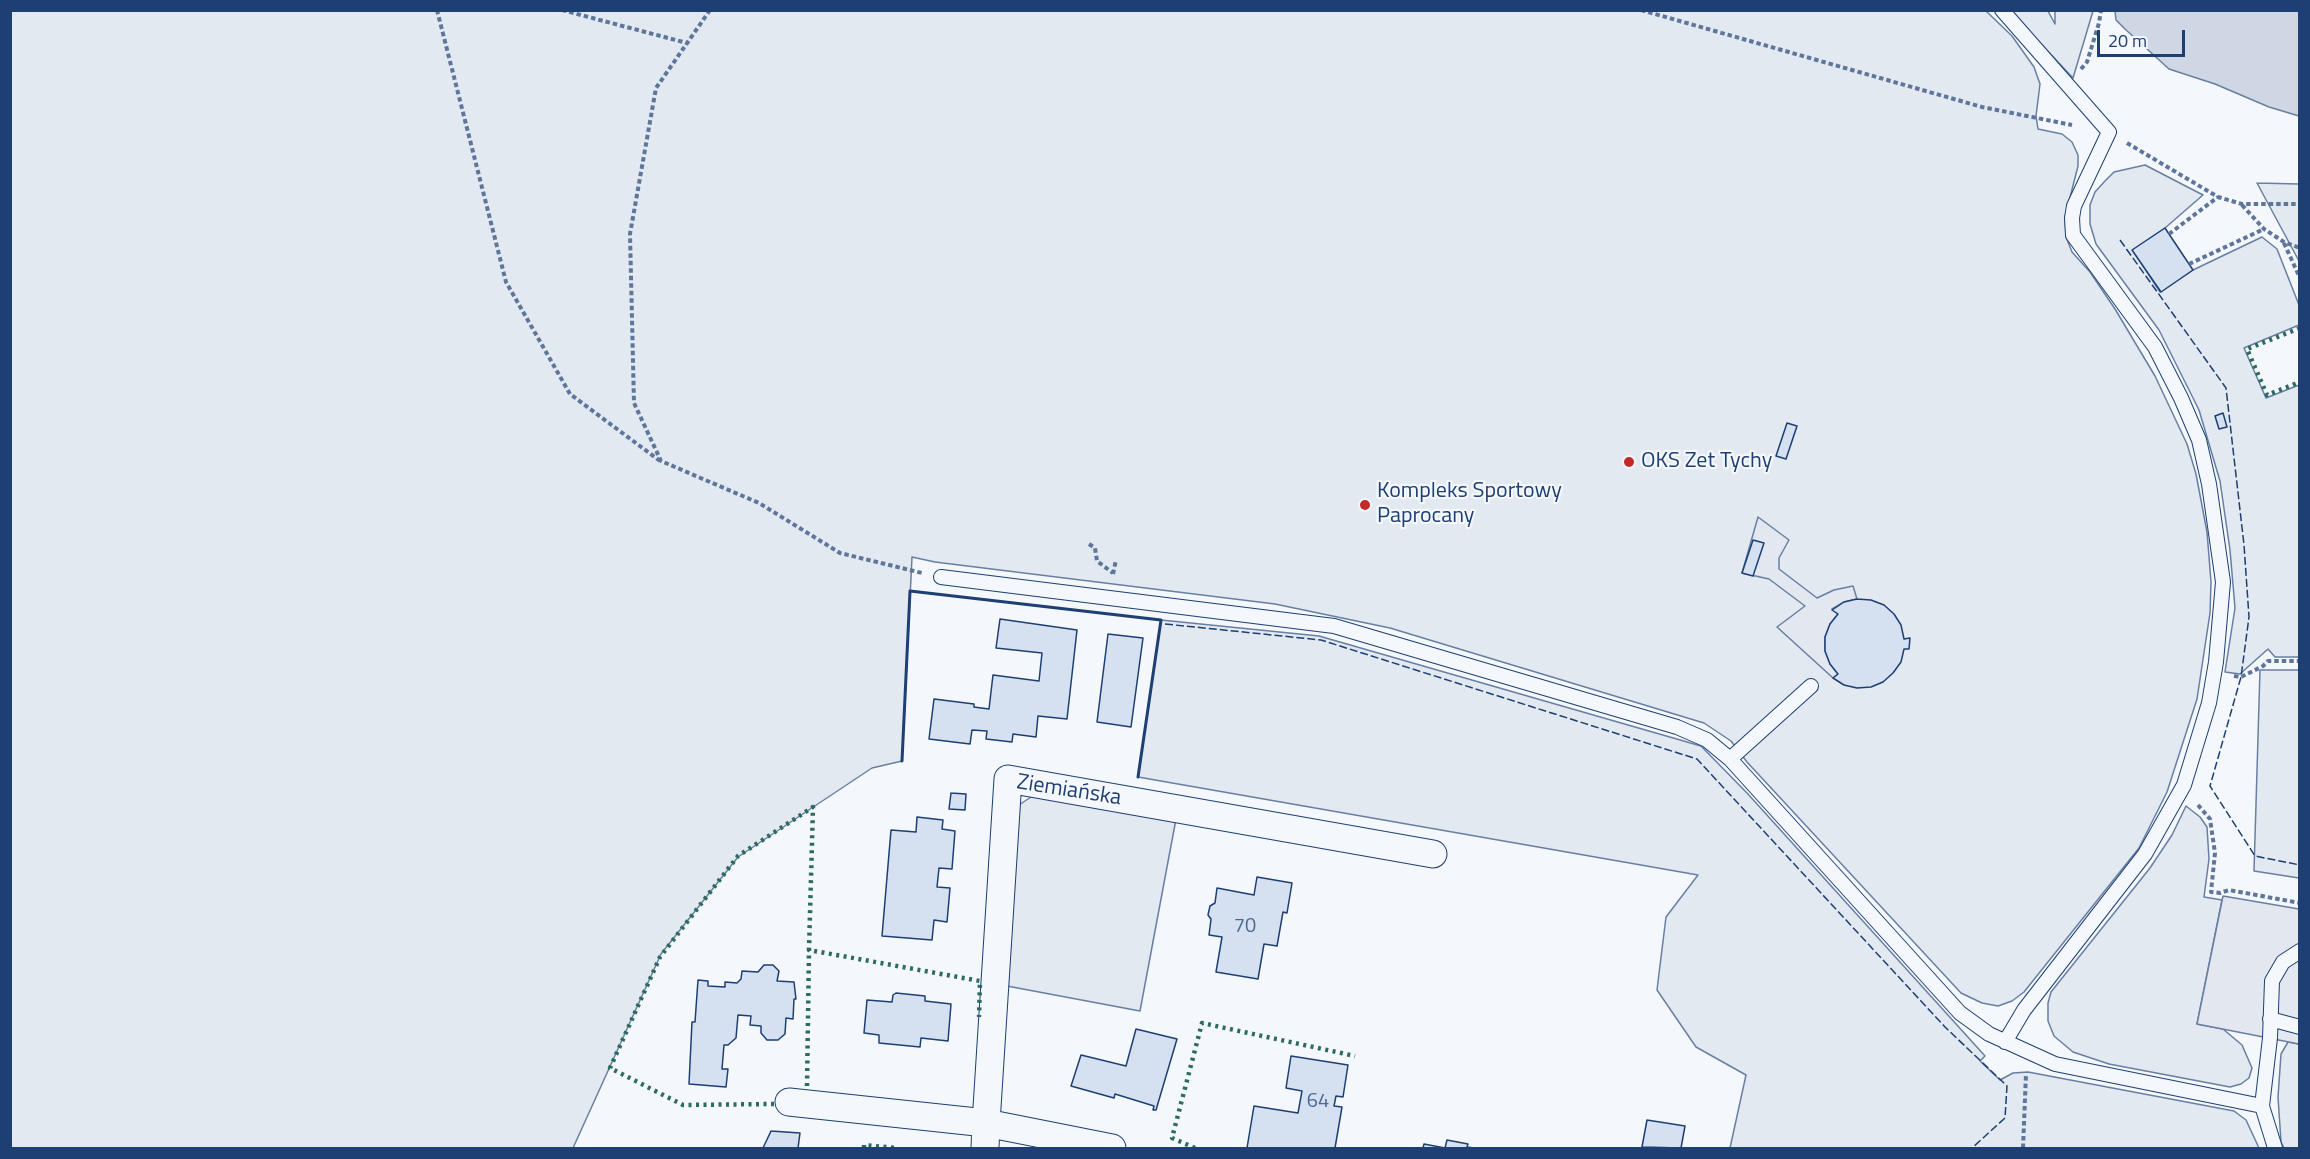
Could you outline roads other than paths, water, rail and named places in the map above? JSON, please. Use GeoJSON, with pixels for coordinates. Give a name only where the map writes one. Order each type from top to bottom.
{"type":"FeatureCollection","features":[{"type":"Feature","properties":{"kind":"street","name":"Ziemiańska"},"geometry":{"type":"LineString","coordinates":[[986,1136],[1008,779],[1433,854]]}},
{"type":"Feature","properties":{"kind":"street"},"geometry":{"type":"LineString","coordinates":[[789,1101],[986,1136],[1112,1149]]}},
{"type":"Feature","properties":{"kind":"lane"},"geometry":{"type":"LineString","coordinates":[[2002,10],[2109,132],[2074,206],[2073,235],[2156,347],[2199,440],[2209,484],[2223,582],[2217,651],[2209,703],[2184,785],[2145,854],[2024,1010],[2005,1042]]}},
{"type":"Feature","properties":{"kind":"lane"},"geometry":{"type":"LineString","coordinates":[[941,577],[1334,626],[1677,727],[1707,740],[1730,759],[1960,1012],[1989,1034],[2055,1064],[2262,1106]]}},
{"type":"Feature","properties":{"kind":"lane"},"geometry":{"type":"LineString","coordinates":[[1730,759],[1811,686]]}},
{"type":"Feature","properties":{"kind":"lane"},"geometry":{"type":"LineString","coordinates":[[2275,1149],[2262,1106],[2272,981],[2283,962],[2300,951]]}},
{"type":"Feature","properties":{"kind":"lane"},"geometry":{"type":"LineString","coordinates":[[2270,1019],[2300,1027]]}},
{"type":"Feature","properties":{"kind":"place","name":"OKS Zet Tychy"},"geometry":{"type":"Point","coordinates":[1629,462]}},
{"type":"Feature","properties":{"kind":"place","name":"Kompleks Sportowy Paprocany"},"geometry":{"type":"Point","coordinates":[1365,505]}}]}
